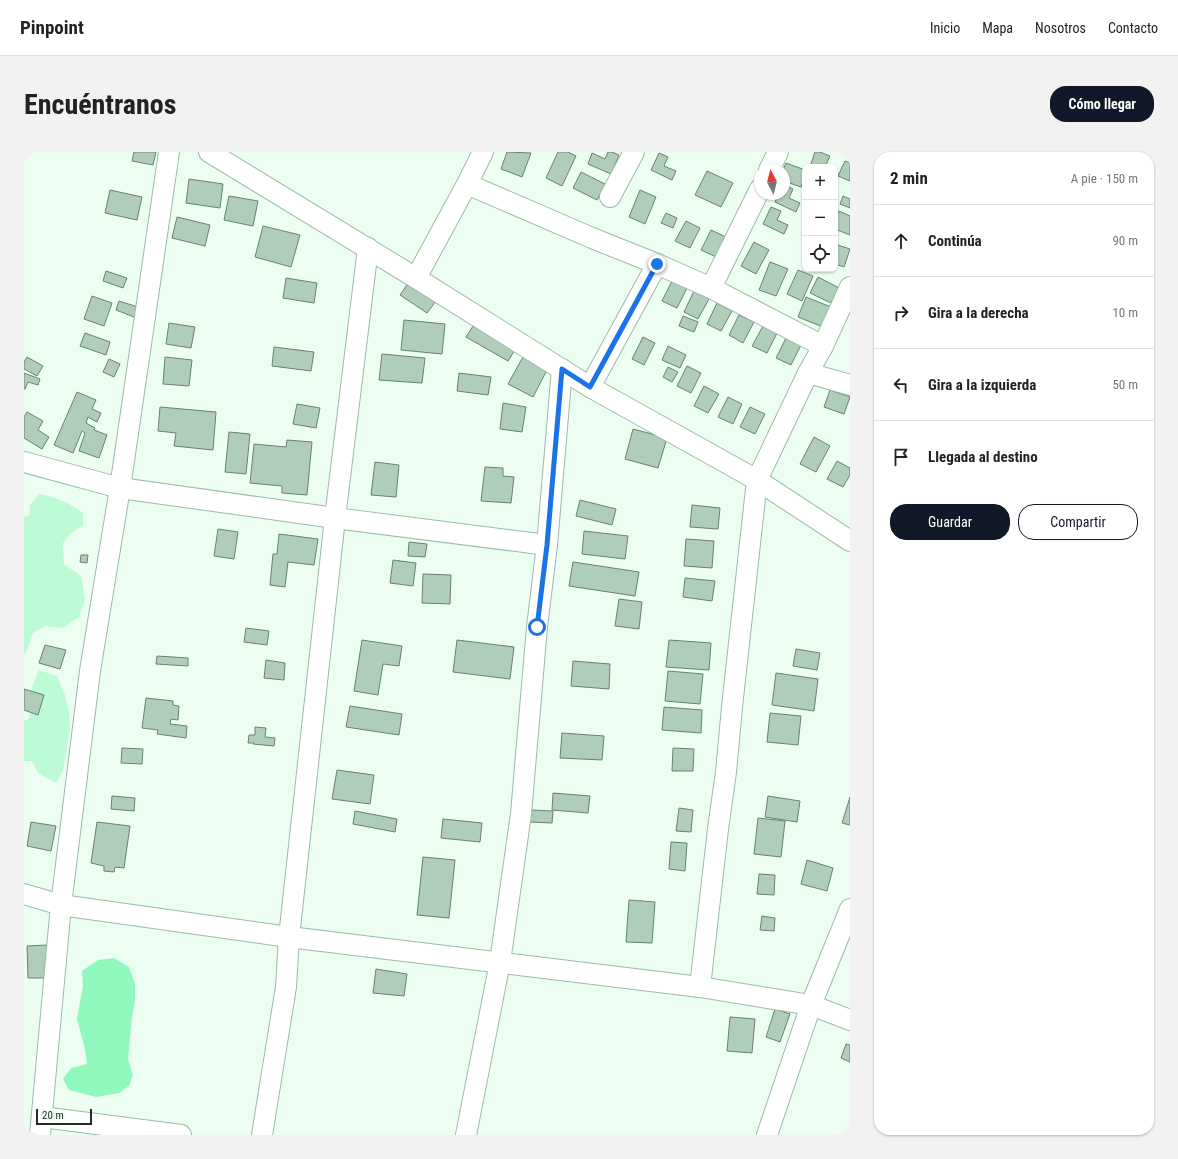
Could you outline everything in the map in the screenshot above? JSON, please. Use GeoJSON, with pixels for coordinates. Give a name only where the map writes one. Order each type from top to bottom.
{"type":"FeatureCollection","features":[{"type":"Feature","properties":{"kind":"street"},"geometry":{"type":"LineString","coordinates":[[169,152],[120,488],[90,671],[62,905],[41,1126],[181,1135]]}},
{"type":"Feature","properties":{"kind":"street"},"geometry":{"type":"LineString","coordinates":[[210,152],[368,248],[590,387],[757,480],[850,541]]}},
{"type":"Feature","properties":{"kind":"street"},"geometry":{"type":"LineString","coordinates":[[416,278],[483,152]]}},
{"type":"Feature","properties":{"kind":"street"},"geometry":{"type":"LineString","coordinates":[[610,197],[634,152]]}},
{"type":"Feature","properties":{"kind":"street"},"geometry":{"type":"LineString","coordinates":[[772,164],[778,152]]}},
{"type":"Feature","properties":{"kind":"street"},"geometry":{"type":"LineString","coordinates":[[467,184],[711,288],[823,346]]}},
{"type":"Feature","properties":{"kind":"street"},"geometry":{"type":"LineString","coordinates":[[711,288],[755,200]]}},
{"type":"Feature","properties":{"kind":"street"},"geometry":{"type":"LineString","coordinates":[[262,1135],[286,987],[289,937],[335,518],[368,248]]}},
{"type":"Feature","properties":{"kind":"street"},"geometry":{"type":"LineString","coordinates":[[590,387],[657,264]]}},
{"type":"Feature","properties":{"kind":"street"},"geometry":{"type":"LineString","coordinates":[[700,987],[726,772],[757,480],[808,373],[823,346],[850,287]]}},
{"type":"Feature","properties":{"kind":"street"},"geometry":{"type":"LineString","coordinates":[[466,1135],[500,962],[521,814],[537,627],[547,545],[562,369]]}},
{"type":"Feature","properties":{"kind":"street"},"geometry":{"type":"LineString","coordinates":[[808,373],[850,385]]}},
{"type":"Feature","properties":{"kind":"street"},"geometry":{"type":"LineString","coordinates":[[24,462],[120,488],[335,518],[547,545]]}},
{"type":"Feature","properties":{"kind":"street"},"geometry":{"type":"LineString","coordinates":[[24,894],[62,905],[289,937],[700,987],[812,1005],[850,1020]]}},
{"type":"Feature","properties":{"kind":"street"},"geometry":{"type":"LineString","coordinates":[[767,1135],[812,1005],[850,908]]}},
{"type":"Feature","properties":{"kind":"shaded area"},"geometry":{"type":"Polygon","coordinates":[[[39,494],[62,501],[83,513],[83,526],[72,532],[63,543],[64,564],[81,576],[85,599],[79,617],[63,628],[46,626],[33,633],[24,655],[24,517],[29,516],[30,505],[39,494]]]}},
{"type":"Feature","properties":{"kind":"shaded area"},"geometry":{"type":"Polygon","coordinates":[[[39,670],[57,676],[65,695],[69,712],[70,729],[63,771],[56,783],[38,773],[32,761],[24,761],[24,721],[29,719],[32,705],[32,687],[39,670]]]}},
{"type":"Feature","properties":{"kind":"shaded area"},"geometry":{"type":"Polygon","coordinates":[[[114,958],[129,967],[135,984],[135,1001],[128,1059],[133,1075],[129,1086],[119,1093],[96,1097],[69,1090],[63,1079],[71,1068],[87,1064],[85,1049],[77,1019],[83,986],[82,971],[98,960],[114,958]]]}},
{"type":"Feature","properties":{"kind":"building"},"geometry":{"type":"Polygon","coordinates":[[[134,152],[156,152],[153,165],[132,161],[134,152]]]}},
{"type":"Feature","properties":{"kind":"building"},"geometry":{"type":"Polygon","coordinates":[[[507,152],[531,153],[522,177],[501,169],[507,152]]]}},
{"type":"Feature","properties":{"kind":"building"},"geometry":{"type":"Polygon","coordinates":[[[558,152],[568,152],[576,156],[562,186],[546,178],[558,152]]]}},
{"type":"Feature","properties":{"kind":"building"},"geometry":{"type":"Polygon","coordinates":[[[608,152],[619,155],[611,174],[588,164],[592,153],[605,159],[608,152]]]}},
{"type":"Feature","properties":{"kind":"building"},"geometry":{"type":"Polygon","coordinates":[[[815,152],[820,152],[830,156],[826,164],[811,164],[815,152]]]}},
{"type":"Feature","properties":{"kind":"building"},"geometry":{"type":"Polygon","coordinates":[[[659,153],[668,157],[664,166],[676,171],[672,180],[651,170],[659,153]]]}},
{"type":"Feature","properties":{"kind":"building"},"geometry":{"type":"Polygon","coordinates":[[[845,161],[850,163],[850,181],[838,176],[845,161]]]}},
{"type":"Feature","properties":{"kind":"building"},"geometry":{"type":"Polygon","coordinates":[[[790,164],[802,169],[801,187],[790,183],[790,164]]]}},
{"type":"Feature","properties":{"kind":"building"},"geometry":{"type":"Polygon","coordinates":[[[707,171],[733,183],[721,207],[695,195],[707,171]]]}},
{"type":"Feature","properties":{"kind":"building"},"geometry":{"type":"Polygon","coordinates":[[[581,172],[605,184],[597,200],[573,188],[581,172]]]}},
{"type":"Feature","properties":{"kind":"building"},"geometry":{"type":"Polygon","coordinates":[[[189,179],[223,184],[220,208],[186,203],[189,179]]]}},
{"type":"Feature","properties":{"kind":"building"},"geometry":{"type":"Polygon","coordinates":[[[790,188],[793,189],[790,196],[790,188]]]}},
{"type":"Feature","properties":{"kind":"building"},"geometry":{"type":"Polygon","coordinates":[[[110,190],[142,197],[137,220],[105,213],[110,190]]]}},
{"type":"Feature","properties":{"kind":"building"},"geometry":{"type":"Polygon","coordinates":[[[640,190],[656,197],[645,224],[629,217],[640,190]]]}},
{"type":"Feature","properties":{"kind":"building"},"geometry":{"type":"Polygon","coordinates":[[[229,196],[258,201],[253,226],[224,220],[229,196]]]}},
{"type":"Feature","properties":{"kind":"building"},"geometry":{"type":"Polygon","coordinates":[[[843,196],[850,199],[850,208],[840,204],[843,196]]]}},
{"type":"Feature","properties":{"kind":"building"},"geometry":{"type":"Polygon","coordinates":[[[790,198],[800,203],[796,212],[775,202],[776,200],[790,200],[790,198]]]}},
{"type":"Feature","properties":{"kind":"building"},"geometry":{"type":"Polygon","coordinates":[[[771,207],[781,211],[777,220],[788,225],[784,234],[763,224],[771,207]]]}},
{"type":"Feature","properties":{"kind":"building"},"geometry":{"type":"Polygon","coordinates":[[[839,211],[850,216],[850,235],[838,230],[839,211]]]}},
{"type":"Feature","properties":{"kind":"building"},"geometry":{"type":"Polygon","coordinates":[[[666,213],[677,218],[673,228],[661,223],[666,213]]]}},
{"type":"Feature","properties":{"kind":"building"},"geometry":{"type":"Polygon","coordinates":[[[177,217],[210,225],[205,246],[172,238],[177,217]]]}},
{"type":"Feature","properties":{"kind":"building"},"geometry":{"type":"Polygon","coordinates":[[[686,221],[700,228],[690,248],[675,241],[686,221]]]}},
{"type":"Feature","properties":{"kind":"building"},"geometry":{"type":"Polygon","coordinates":[[[263,226],[300,235],[291,267],[255,257],[263,226]]]}},
{"type":"Feature","properties":{"kind":"building"},"geometry":{"type":"Polygon","coordinates":[[[711,230],[726,237],[716,257],[701,250],[711,230]]]}},
{"type":"Feature","properties":{"kind":"building"},"geometry":{"type":"Polygon","coordinates":[[[754,242],[769,250],[756,274],[741,266],[754,242]]]}},
{"type":"Feature","properties":{"kind":"building"},"geometry":{"type":"Polygon","coordinates":[[[838,245],[850,249],[844,267],[838,265],[838,245]]]}},
{"type":"Feature","properties":{"kind":"building"},"geometry":{"type":"Polygon","coordinates":[[[770,262],[788,269],[776,296],[759,290],[770,262]]]}},
{"type":"Feature","properties":{"kind":"building"},"geometry":{"type":"Polygon","coordinates":[[[798,270],[813,276],[802,301],[787,294],[798,270]]]}},
{"type":"Feature","properties":{"kind":"building"},"geometry":{"type":"Polygon","coordinates":[[[106,271],[127,278],[123,288],[103,281],[106,271]]]}},
{"type":"Feature","properties":{"kind":"building"},"geometry":{"type":"Polygon","coordinates":[[[818,277],[839,288],[831,303],[810,293],[818,277]]]}},
{"type":"Feature","properties":{"kind":"building"},"geometry":{"type":"Polygon","coordinates":[[[286,278],[317,283],[314,303],[283,298],[286,278]]]}},
{"type":"Feature","properties":{"kind":"building"},"geometry":{"type":"Polygon","coordinates":[[[672,281],[687,288],[677,308],[662,301],[672,281]]]}},
{"type":"Feature","properties":{"kind":"building"},"geometry":{"type":"Polygon","coordinates":[[[409,282],[436,301],[427,313],[400,295],[409,282]]]}},
{"type":"Feature","properties":{"kind":"building"},"geometry":{"type":"Polygon","coordinates":[[[694,291],[709,299],[698,319],[684,312],[694,291]]]}},
{"type":"Feature","properties":{"kind":"building"},"geometry":{"type":"Polygon","coordinates":[[[92,296],[112,303],[104,326],[84,319],[92,296]]]}},
{"type":"Feature","properties":{"kind":"building"},"geometry":{"type":"Polygon","coordinates":[[[806,297],[831,307],[823,327],[798,317],[806,297]]]}},
{"type":"Feature","properties":{"kind":"building"},"geometry":{"type":"Polygon","coordinates":[[[119,301],[138,307],[134,317],[116,310],[119,301]]]}},
{"type":"Feature","properties":{"kind":"building"},"geometry":{"type":"Polygon","coordinates":[[[717,303],[732,311],[721,331],[707,324],[717,303]]]}},
{"type":"Feature","properties":{"kind":"building"},"geometry":{"type":"Polygon","coordinates":[[[739,315],[754,322],[743,343],[729,335],[739,315]]]}},
{"type":"Feature","properties":{"kind":"building"},"geometry":{"type":"Polygon","coordinates":[[[683,316],[698,322],[694,332],[679,326],[683,316]]]}},
{"type":"Feature","properties":{"kind":"building"},"geometry":{"type":"Polygon","coordinates":[[[404,320],[445,324],[442,354],[401,350],[404,320]]]}},
{"type":"Feature","properties":{"kind":"building"},"geometry":{"type":"Polygon","coordinates":[[[169,323],[195,327],[191,348],[166,344],[169,323]]]}},
{"type":"Feature","properties":{"kind":"building"},"geometry":{"type":"Polygon","coordinates":[[[473,326],[515,350],[508,361],[466,337],[473,326]]]}},
{"type":"Feature","properties":{"kind":"building"},"geometry":{"type":"Polygon","coordinates":[[[763,326],[777,333],[767,353],[752,346],[763,326]]]}},
{"type":"Feature","properties":{"kind":"building"},"geometry":{"type":"Polygon","coordinates":[[[85,333],[110,342],[106,355],[80,346],[85,333]]]}},
{"type":"Feature","properties":{"kind":"building"},"geometry":{"type":"Polygon","coordinates":[[[643,337],[655,343],[644,365],[632,359],[643,337]]]}},
{"type":"Feature","properties":{"kind":"building"},"geometry":{"type":"Polygon","coordinates":[[[786,338],[801,345],[791,365],[776,358],[786,338]]]}},
{"type":"Feature","properties":{"kind":"building"},"geometry":{"type":"Polygon","coordinates":[[[668,346],[686,355],[680,368],[662,360],[668,346]]]}},
{"type":"Feature","properties":{"kind":"building"},"geometry":{"type":"Polygon","coordinates":[[[274,347],[314,352],[311,371],[272,366],[274,347]]]}},
{"type":"Feature","properties":{"kind":"building"},"geometry":{"type":"Polygon","coordinates":[[[382,354],[425,358],[422,383],[379,380],[382,354]]]}},
{"type":"Feature","properties":{"kind":"building"},"geometry":{"type":"Polygon","coordinates":[[[27,357],[43,366],[37,376],[24,369],[24,362],[27,357]]]}},
{"type":"Feature","properties":{"kind":"building"},"geometry":{"type":"Polygon","coordinates":[[[165,357],[192,360],[189,386],[163,384],[165,357]]]}},
{"type":"Feature","properties":{"kind":"building"},"geometry":{"type":"Polygon","coordinates":[[[523,357],[547,370],[533,397],[508,384],[523,357]]]}},
{"type":"Feature","properties":{"kind":"building"},"geometry":{"type":"Polygon","coordinates":[[[109,359],[120,364],[114,377],[103,372],[109,359]]]}},
{"type":"Feature","properties":{"kind":"building"},"geometry":{"type":"Polygon","coordinates":[[[687,366],[701,373],[691,393],[677,386],[687,366]]]}},
{"type":"Feature","properties":{"kind":"building"},"geometry":{"type":"Polygon","coordinates":[[[668,367],[678,372],[672,382],[663,377],[668,367]]]}},
{"type":"Feature","properties":{"kind":"building"},"geometry":{"type":"Polygon","coordinates":[[[24,373],[40,379],[38,385],[28,382],[24,389],[24,373]]]}},
{"type":"Feature","properties":{"kind":"building"},"geometry":{"type":"Polygon","coordinates":[[[459,373],[491,377],[488,395],[457,391],[459,373]]]}},
{"type":"Feature","properties":{"kind":"building"},"geometry":{"type":"Polygon","coordinates":[[[704,386],[719,394],[708,413],[694,406],[704,386]]]}},
{"type":"Feature","properties":{"kind":"building"},"geometry":{"type":"Polygon","coordinates":[[[830,390],[850,397],[844,414],[824,407],[830,390]]]}},
{"type":"Feature","properties":{"kind":"building"},"geometry":{"type":"Polygon","coordinates":[[[77,392],[96,400],[92,409],[101,413],[97,422],[88,417],[86,423],[95,428],[94,430],[107,435],[99,458],[79,451],[85,433],[82,431],[73,453],[54,445],[77,392]]]}},
{"type":"Feature","properties":{"kind":"building"},"geometry":{"type":"Polygon","coordinates":[[[728,397],[742,404],[733,424],[718,417],[728,397]]]}},
{"type":"Feature","properties":{"kind":"building"},"geometry":{"type":"Polygon","coordinates":[[[503,403],[526,407],[522,432],[500,429],[503,403]]]}},
{"type":"Feature","properties":{"kind":"building"},"geometry":{"type":"Polygon","coordinates":[[[297,404],[320,408],[316,428],[293,424],[297,404]]]}},
{"type":"Feature","properties":{"kind":"building"},"geometry":{"type":"Polygon","coordinates":[[[160,407],[216,412],[213,450],[174,446],[176,433],[158,431],[160,407]]]}},
{"type":"Feature","properties":{"kind":"building"},"geometry":{"type":"Polygon","coordinates":[[[750,407],[765,414],[755,434],[740,427],[750,407]]]}},
{"type":"Feature","properties":{"kind":"building"},"geometry":{"type":"Polygon","coordinates":[[[27,412],[43,421],[38,430],[49,437],[42,449],[24,438],[24,417],[27,412]]]}},
{"type":"Feature","properties":{"kind":"building"},"geometry":{"type":"Polygon","coordinates":[[[633,429],[667,438],[658,468],[625,459],[633,429]]]}},
{"type":"Feature","properties":{"kind":"building"},"geometry":{"type":"Polygon","coordinates":[[[229,432],[250,434],[246,474],[225,472],[229,432]]]}},
{"type":"Feature","properties":{"kind":"building"},"geometry":{"type":"Polygon","coordinates":[[[814,437],[830,446],[816,472],[800,464],[814,437]]]}},
{"type":"Feature","properties":{"kind":"building"},"geometry":{"type":"Polygon","coordinates":[[[287,440],[312,442],[307,495],[282,493],[282,486],[250,483],[254,444],[286,447],[287,440]]]}},
{"type":"Feature","properties":{"kind":"building"},"geometry":{"type":"Polygon","coordinates":[[[837,461],[850,468],[850,475],[843,487],[827,479],[837,461]]]}},
{"type":"Feature","properties":{"kind":"building"},"geometry":{"type":"Polygon","coordinates":[[[375,462],[399,465],[396,497],[371,495],[375,462]]]}},
{"type":"Feature","properties":{"kind":"building"},"geometry":{"type":"Polygon","coordinates":[[[485,467],[503,468],[503,476],[514,477],[511,503],[481,501],[485,467]]]}},
{"type":"Feature","properties":{"kind":"building"},"geometry":{"type":"Polygon","coordinates":[[[580,500],[616,509],[612,525],[576,516],[580,500]]]}},
{"type":"Feature","properties":{"kind":"building"},"geometry":{"type":"Polygon","coordinates":[[[692,505],[720,508],[718,529],[690,527],[692,505]]]}},
{"type":"Feature","properties":{"kind":"building"},"geometry":{"type":"Polygon","coordinates":[[[218,529],[238,532],[234,559],[214,556],[218,529]]]}},
{"type":"Feature","properties":{"kind":"building"},"geometry":{"type":"Polygon","coordinates":[[[584,531],[628,536],[625,559],[582,554],[584,531]]]}},
{"type":"Feature","properties":{"kind":"building"},"geometry":{"type":"Polygon","coordinates":[[[279,534],[318,539],[314,565],[288,562],[285,587],[270,585],[273,554],[277,554],[279,534]]]}},
{"type":"Feature","properties":{"kind":"building"},"geometry":{"type":"Polygon","coordinates":[[[686,539],[714,541],[712,568],[684,566],[686,539]]]}},
{"type":"Feature","properties":{"kind":"building"},"geometry":{"type":"Polygon","coordinates":[[[409,542],[427,544],[425,557],[408,556],[409,542]]]}},
{"type":"Feature","properties":{"kind":"building"},"geometry":{"type":"Polygon","coordinates":[[[81,555],[88,555],[87,563],[80,562],[81,555]]]}},
{"type":"Feature","properties":{"kind":"building"},"geometry":{"type":"Polygon","coordinates":[[[393,560],[416,563],[413,586],[390,583],[393,560]]]}},
{"type":"Feature","properties":{"kind":"building"},"geometry":{"type":"Polygon","coordinates":[[[573,562],[639,572],[635,596],[569,586],[573,562]]]}},
{"type":"Feature","properties":{"kind":"building"},"geometry":{"type":"Polygon","coordinates":[[[423,574],[451,575],[450,604],[422,603],[423,574]]]}},
{"type":"Feature","properties":{"kind":"building"},"geometry":{"type":"Polygon","coordinates":[[[685,578],[715,581],[712,601],[683,597],[685,578]]]}},
{"type":"Feature","properties":{"kind":"building"},"geometry":{"type":"Polygon","coordinates":[[[619,599],[642,602],[639,629],[615,626],[619,599]]]}},
{"type":"Feature","properties":{"kind":"building"},"geometry":{"type":"Polygon","coordinates":[[[246,628],[269,631],[267,645],[244,642],[246,628]]]}},
{"type":"Feature","properties":{"kind":"building"},"geometry":{"type":"Polygon","coordinates":[[[362,640],[402,646],[399,666],[383,664],[378,695],[354,691],[362,640]]]}},
{"type":"Feature","properties":{"kind":"building"},"geometry":{"type":"Polygon","coordinates":[[[457,640],[514,647],[510,679],[453,672],[457,640]]]}},
{"type":"Feature","properties":{"kind":"building"},"geometry":{"type":"Polygon","coordinates":[[[669,640],[711,643],[709,670],[666,667],[669,640]]]}},
{"type":"Feature","properties":{"kind":"building"},"geometry":{"type":"Polygon","coordinates":[[[45,645],[66,650],[60,669],[39,663],[45,645]]]}},
{"type":"Feature","properties":{"kind":"building"},"geometry":{"type":"Polygon","coordinates":[[[796,649],[820,653],[817,670],[793,666],[796,649]]]}},
{"type":"Feature","properties":{"kind":"building"},"geometry":{"type":"Polygon","coordinates":[[[157,656],[188,658],[188,666],[156,664],[157,656]]]}},
{"type":"Feature","properties":{"kind":"building"},"geometry":{"type":"Polygon","coordinates":[[[266,660],[285,663],[284,680],[264,678],[266,660]]]}},
{"type":"Feature","properties":{"kind":"building"},"geometry":{"type":"Polygon","coordinates":[[[573,661],[610,664],[609,689],[571,686],[573,661]]]}},
{"type":"Feature","properties":{"kind":"building"},"geometry":{"type":"Polygon","coordinates":[[[668,671],[703,674],[700,704],[665,701],[668,671]]]}},
{"type":"Feature","properties":{"kind":"building"},"geometry":{"type":"Polygon","coordinates":[[[776,673],[818,679],[814,711],[772,705],[776,673]]]}},
{"type":"Feature","properties":{"kind":"building"},"geometry":{"type":"Polygon","coordinates":[[[24,689],[44,695],[38,715],[24,710],[24,689]]]}},
{"type":"Feature","properties":{"kind":"building"},"geometry":{"type":"Polygon","coordinates":[[[146,698],[173,701],[173,705],[179,706],[178,720],[171,719],[170,724],[187,726],[186,738],[157,734],[158,730],[142,728],[146,698]]]}},
{"type":"Feature","properties":{"kind":"building"},"geometry":{"type":"Polygon","coordinates":[[[350,706],[402,714],[399,735],[346,727],[350,706]]]}},
{"type":"Feature","properties":{"kind":"building"},"geometry":{"type":"Polygon","coordinates":[[[664,707],[702,710],[701,733],[662,730],[664,707]]]}},
{"type":"Feature","properties":{"kind":"building"},"geometry":{"type":"Polygon","coordinates":[[[770,713],[801,716],[798,745],[767,742],[770,713]]]}},
{"type":"Feature","properties":{"kind":"building"},"geometry":{"type":"Polygon","coordinates":[[[255,727],[266,728],[265,737],[275,738],[274,746],[248,743],[249,735],[255,735],[255,727]]]}},
{"type":"Feature","properties":{"kind":"building"},"geometry":{"type":"Polygon","coordinates":[[[562,733],[604,736],[602,760],[560,758],[562,733]]]}},
{"type":"Feature","properties":{"kind":"building"},"geometry":{"type":"Polygon","coordinates":[[[122,748],[143,749],[142,764],[121,763],[122,748]]]}},
{"type":"Feature","properties":{"kind":"building"},"geometry":{"type":"Polygon","coordinates":[[[673,748],[694,749],[693,771],[672,771],[673,748]]]}},
{"type":"Feature","properties":{"kind":"building"},"geometry":{"type":"Polygon","coordinates":[[[337,770],[374,775],[370,804],[332,799],[337,770]]]}},
{"type":"Feature","properties":{"kind":"building"},"geometry":{"type":"Polygon","coordinates":[[[553,793],[590,796],[588,813],[552,810],[553,793]]]}},
{"type":"Feature","properties":{"kind":"building"},"geometry":{"type":"Polygon","coordinates":[[[112,796],[135,798],[134,811],[111,809],[112,796]]]}},
{"type":"Feature","properties":{"kind":"building"},"geometry":{"type":"Polygon","coordinates":[[[768,796],[800,801],[797,822],[765,817],[768,796]]]}},
{"type":"Feature","properties":{"kind":"building"},"geometry":{"type":"Polygon","coordinates":[[[850,797],[850,825],[842,823],[850,797]]]}},
{"type":"Feature","properties":{"kind":"building"},"geometry":{"type":"Polygon","coordinates":[[[679,808],[693,810],[691,832],[676,831],[679,808]]]}},
{"type":"Feature","properties":{"kind":"building"},"geometry":{"type":"Polygon","coordinates":[[[531,810],[553,811],[552,823],[530,822],[531,810]]]}},
{"type":"Feature","properties":{"kind":"building"},"geometry":{"type":"Polygon","coordinates":[[[355,811],[397,819],[395,832],[353,824],[355,811]]]}},
{"type":"Feature","properties":{"kind":"building"},"geometry":{"type":"Polygon","coordinates":[[[758,818],[785,821],[781,857],[754,854],[758,818]]]}},
{"type":"Feature","properties":{"kind":"building"},"geometry":{"type":"Polygon","coordinates":[[[443,819],[482,823],[480,842],[441,838],[443,819]]]}},
{"type":"Feature","properties":{"kind":"building"},"geometry":{"type":"Polygon","coordinates":[[[31,822],[56,826],[51,851],[27,846],[31,822]]]}},
{"type":"Feature","properties":{"kind":"building"},"geometry":{"type":"Polygon","coordinates":[[[97,822],[130,826],[124,868],[115,867],[114,872],[104,871],[104,866],[91,863],[97,822]]]}},
{"type":"Feature","properties":{"kind":"building"},"geometry":{"type":"Polygon","coordinates":[[[671,842],[687,843],[685,871],[669,869],[671,842]]]}},
{"type":"Feature","properties":{"kind":"building"},"geometry":{"type":"Polygon","coordinates":[[[423,857],[455,860],[449,918],[417,915],[423,857]]]}},
{"type":"Feature","properties":{"kind":"building"},"geometry":{"type":"Polygon","coordinates":[[[807,860],[833,868],[827,891],[801,884],[807,860]]]}},
{"type":"Feature","properties":{"kind":"building"},"geometry":{"type":"Polygon","coordinates":[[[759,874],[775,875],[774,895],[757,894],[759,874]]]}},
{"type":"Feature","properties":{"kind":"building"},"geometry":{"type":"Polygon","coordinates":[[[629,900],[655,902],[652,943],[626,942],[629,900]]]}},
{"type":"Feature","properties":{"kind":"building"},"geometry":{"type":"Polygon","coordinates":[[[762,916],[775,918],[774,931],[760,930],[762,916]]]}},
{"type":"Feature","properties":{"kind":"building"},"geometry":{"type":"Polygon","coordinates":[[[47,945],[47,978],[28,978],[27,946],[47,945]]]}},
{"type":"Feature","properties":{"kind":"building"},"geometry":{"type":"Polygon","coordinates":[[[376,969],[407,974],[404,996],[373,993],[376,969]]]}},
{"type":"Feature","properties":{"kind":"building"},"geometry":{"type":"Polygon","coordinates":[[[775,1009],[790,1014],[780,1042],[766,1037],[775,1009]]]}},
{"type":"Feature","properties":{"kind":"building"},"geometry":{"type":"Polygon","coordinates":[[[730,1017],[755,1019],[752,1053],[727,1051],[730,1017]]]}},
{"type":"Feature","properties":{"kind":"building"},"geometry":{"type":"Polygon","coordinates":[[[846,1044],[850,1045],[850,1062],[841,1058],[846,1044]]]}},
{"type":"Feature","properties":{"kind":"route"},"geometry":{"type":"LineString","coordinates":[[537,627],[547,545],[562,369],[590,387],[657,264]]}}]}
